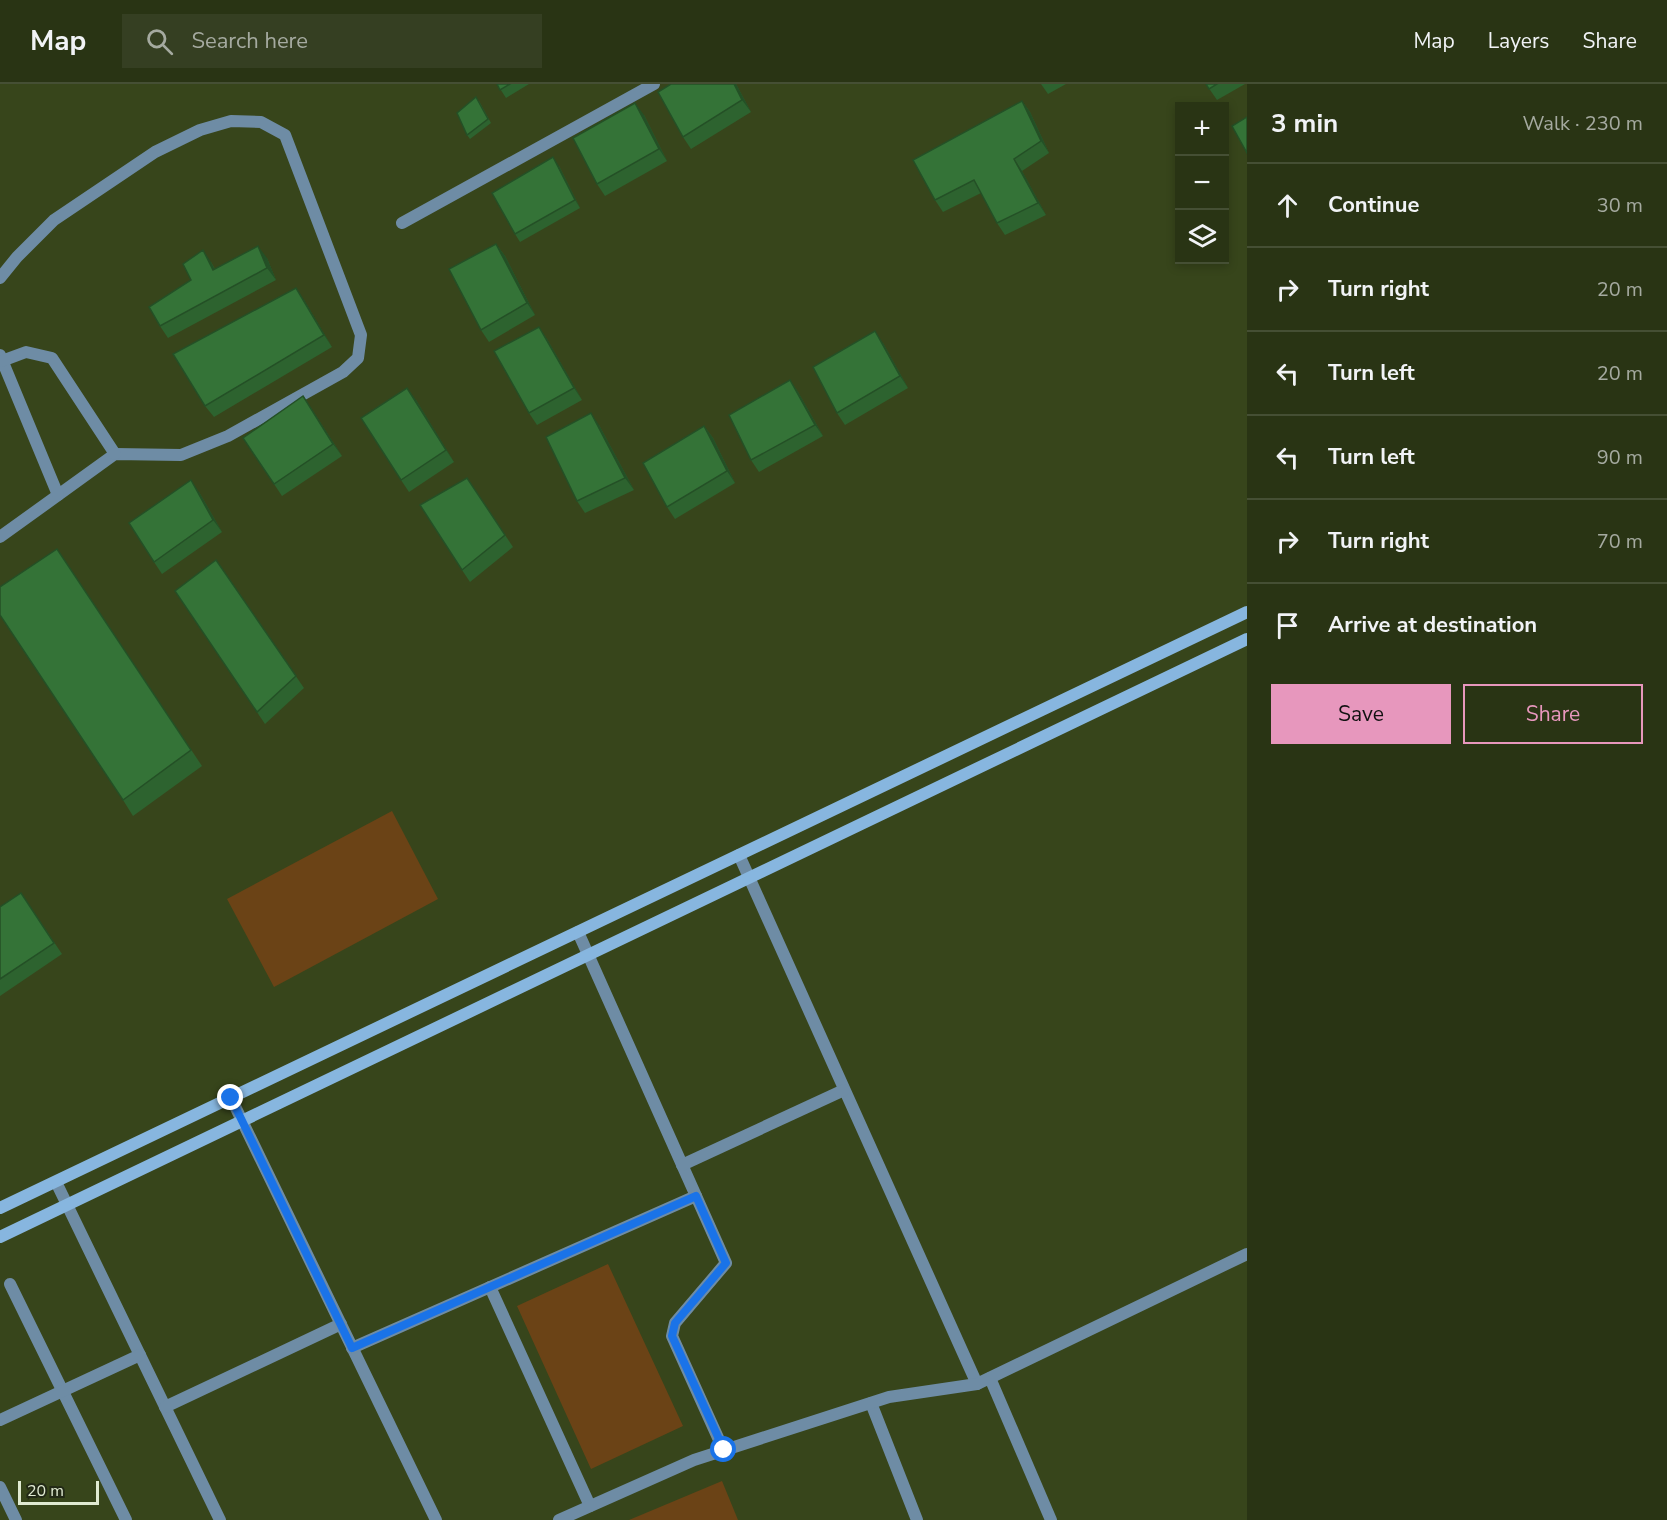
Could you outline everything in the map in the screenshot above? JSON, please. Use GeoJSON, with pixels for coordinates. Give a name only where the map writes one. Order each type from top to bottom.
{"type":"FeatureCollection","features":[{"type":"Feature","properties":{"kind":"main road"},"geometry":{"type":"LineString","coordinates":[[0,1208],[1247,612]]}},
{"type":"Feature","properties":{"kind":"main road"},"geometry":{"type":"LineString","coordinates":[[0,1238],[1247,639]]}},
{"type":"Feature","properties":{"kind":"street"},"geometry":{"type":"LineString","coordinates":[[402,223],[654,84]]}},
{"type":"Feature","properties":{"kind":"street"},"geometry":{"type":"LineString","coordinates":[[0,278],[17,257],[54,220],[155,152],[200,130],[231,121],[261,122],[285,135],[361,335],[358,358],[343,372],[228,436],[181,454],[115,454],[0,537]]}},
{"type":"Feature","properties":{"kind":"street"},"geometry":{"type":"LineString","coordinates":[[58,495],[1,358],[26,352],[52,358],[115,454]]}},
{"type":"Feature","properties":{"kind":"street"},"geometry":{"type":"LineString","coordinates":[[739,855],[977,1384]]}},
{"type":"Feature","properties":{"kind":"street"},"geometry":{"type":"LineString","coordinates":[[578,932],[726,1263],[675,1323],[672,1336],[724,1450]]}},
{"type":"Feature","properties":{"kind":"street"},"geometry":{"type":"LineString","coordinates":[[682,1165],[844,1090]]}},
{"type":"Feature","properties":{"kind":"street"},"geometry":{"type":"LineString","coordinates":[[231,1098],[436,1520]]}},
{"type":"Feature","properties":{"kind":"street"},"geometry":{"type":"LineString","coordinates":[[56,1182],[220,1520]]}},
{"type":"Feature","properties":{"kind":"street"},"geometry":{"type":"LineString","coordinates":[[352,1348],[696,1196]]}},
{"type":"Feature","properties":{"kind":"street"},"geometry":{"type":"LineString","coordinates":[[559,1520],[694,1460],[724,1450],[889,1397],[977,1384],[1247,1254]]}},
{"type":"Feature","properties":{"kind":"street"},"geometry":{"type":"LineString","coordinates":[[10,1284],[126,1520]]}},
{"type":"Feature","properties":{"kind":"street"},"geometry":{"type":"LineString","coordinates":[[490,1287],[590,1506]]}},
{"type":"Feature","properties":{"kind":"street"},"geometry":{"type":"LineString","coordinates":[[165,1407],[341,1324]]}},
{"type":"Feature","properties":{"kind":"street"},"geometry":{"type":"LineString","coordinates":[[0,1420],[140,1355]]}},
{"type":"Feature","properties":{"kind":"street"},"geometry":{"type":"LineString","coordinates":[[990,1378],[1051,1520]]}},
{"type":"Feature","properties":{"kind":"street"},"geometry":{"type":"LineString","coordinates":[[871,1403],[917,1520]]}},
{"type":"Feature","properties":{"kind":"street"},"geometry":{"type":"LineString","coordinates":[[0,1487],[16,1520]]}},
{"type":"Feature","properties":{"kind":"shaded area"},"geometry":{"type":"Polygon","coordinates":[[[392,811],[438,899],[274,987],[227,899],[392,811]]]}},
{"type":"Feature","properties":{"kind":"shaded area"},"geometry":{"type":"Polygon","coordinates":[[[608,1264],[683,1426],[591,1469],[517,1306],[608,1264]]]}},
{"type":"Feature","properties":{"kind":"shaded area"},"geometry":{"type":"Polygon","coordinates":[[[722,1481],[738,1520],[629,1520],[722,1481]]]}},
{"type":"Feature","properties":{"kind":"building"},"geometry":{"type":"Polygon","coordinates":[[[497,84],[510,84],[500,90],[497,84]]]}},
{"type":"Feature","properties":{"kind":"building"},"geometry":{"type":"Polygon","coordinates":[[[671,84],[734,84],[742,100],[683,137],[658,92],[671,84]]]}},
{"type":"Feature","properties":{"kind":"building"},"geometry":{"type":"Polygon","coordinates":[[[1206,84],[1217,84],[1209,89],[1206,84]]]}},
{"type":"Feature","properties":{"kind":"building"},"geometry":{"type":"Polygon","coordinates":[[[476,97],[488,119],[467,135],[457,113],[476,97]]]}},
{"type":"Feature","properties":{"kind":"building"},"geometry":{"type":"Polygon","coordinates":[[[1022,101],[1041,141],[1014,159],[1038,203],[997,223],[974,180],[935,200],[913,160],[1022,101]]]}},
{"type":"Feature","properties":{"kind":"building"},"geometry":{"type":"Polygon","coordinates":[[[635,103],[659,149],[597,184],[573,138],[635,103]]]}},
{"type":"Feature","properties":{"kind":"building"},"geometry":{"type":"Polygon","coordinates":[[[1247,117],[1247,153],[1232,126],[1247,117]]]}},
{"type":"Feature","properties":{"kind":"building"},"geometry":{"type":"Polygon","coordinates":[[[553,157],[575,200],[515,234],[492,193],[553,157]]]}},
{"type":"Feature","properties":{"kind":"building"},"geometry":{"type":"Polygon","coordinates":[[[496,244],[527,303],[481,330],[449,269],[496,244]]]}},
{"type":"Feature","properties":{"kind":"building"},"geometry":{"type":"Polygon","coordinates":[[[258,246],[267,268],[160,326],[149,307],[191,280],[183,264],[203,250],[213,270],[258,246]]]}},
{"type":"Feature","properties":{"kind":"building"},"geometry":{"type":"Polygon","coordinates":[[[296,288],[324,335],[205,406],[173,354],[296,288]]]}},
{"type":"Feature","properties":{"kind":"building"},"geometry":{"type":"Polygon","coordinates":[[[539,327],[574,388],[529,413],[494,351],[539,327]]]}},
{"type":"Feature","properties":{"kind":"building"},"geometry":{"type":"Polygon","coordinates":[[[875,331],[900,376],[837,413],[813,367],[875,331]]]}},
{"type":"Feature","properties":{"kind":"building"},"geometry":{"type":"Polygon","coordinates":[[[790,380],[815,425],[751,460],[729,415],[790,380]]]}},
{"type":"Feature","properties":{"kind":"building"},"geometry":{"type":"Polygon","coordinates":[[[407,388],[446,450],[401,480],[361,418],[407,388]]]}},
{"type":"Feature","properties":{"kind":"building"},"geometry":{"type":"Polygon","coordinates":[[[303,396],[333,444],[274,484],[243,438],[303,396]]]}},
{"type":"Feature","properties":{"kind":"building"},"geometry":{"type":"Polygon","coordinates":[[[591,413],[625,478],[577,501],[546,437],[591,413]]]}},
{"type":"Feature","properties":{"kind":"building"},"geometry":{"type":"Polygon","coordinates":[[[704,426],[727,471],[667,507],[643,463],[704,426]]]}},
{"type":"Feature","properties":{"kind":"building"},"geometry":{"type":"Polygon","coordinates":[[[467,478],[505,535],[462,570],[420,505],[467,478]]]}},
{"type":"Feature","properties":{"kind":"building"},"geometry":{"type":"Polygon","coordinates":[[[191,480],[213,520],[154,562],[129,523],[191,480]]]}},
{"type":"Feature","properties":{"kind":"building"},"geometry":{"type":"Polygon","coordinates":[[[57,549],[191,750],[123,800],[0,615],[0,587],[57,549]]]}},
{"type":"Feature","properties":{"kind":"building"},"geometry":{"type":"Polygon","coordinates":[[[216,560],[296,676],[257,712],[175,591],[216,560]]]}},
{"type":"Feature","properties":{"kind":"building"},"geometry":{"type":"Polygon","coordinates":[[[21,893],[54,943],[0,979],[0,907],[21,893]]]}},
{"type":"Feature","properties":{"kind":"route"},"geometry":{"type":"LineString","coordinates":[[231,1098],[352,1348],[696,1196],[726,1263],[675,1323],[672,1336],[724,1450]]}}]}
